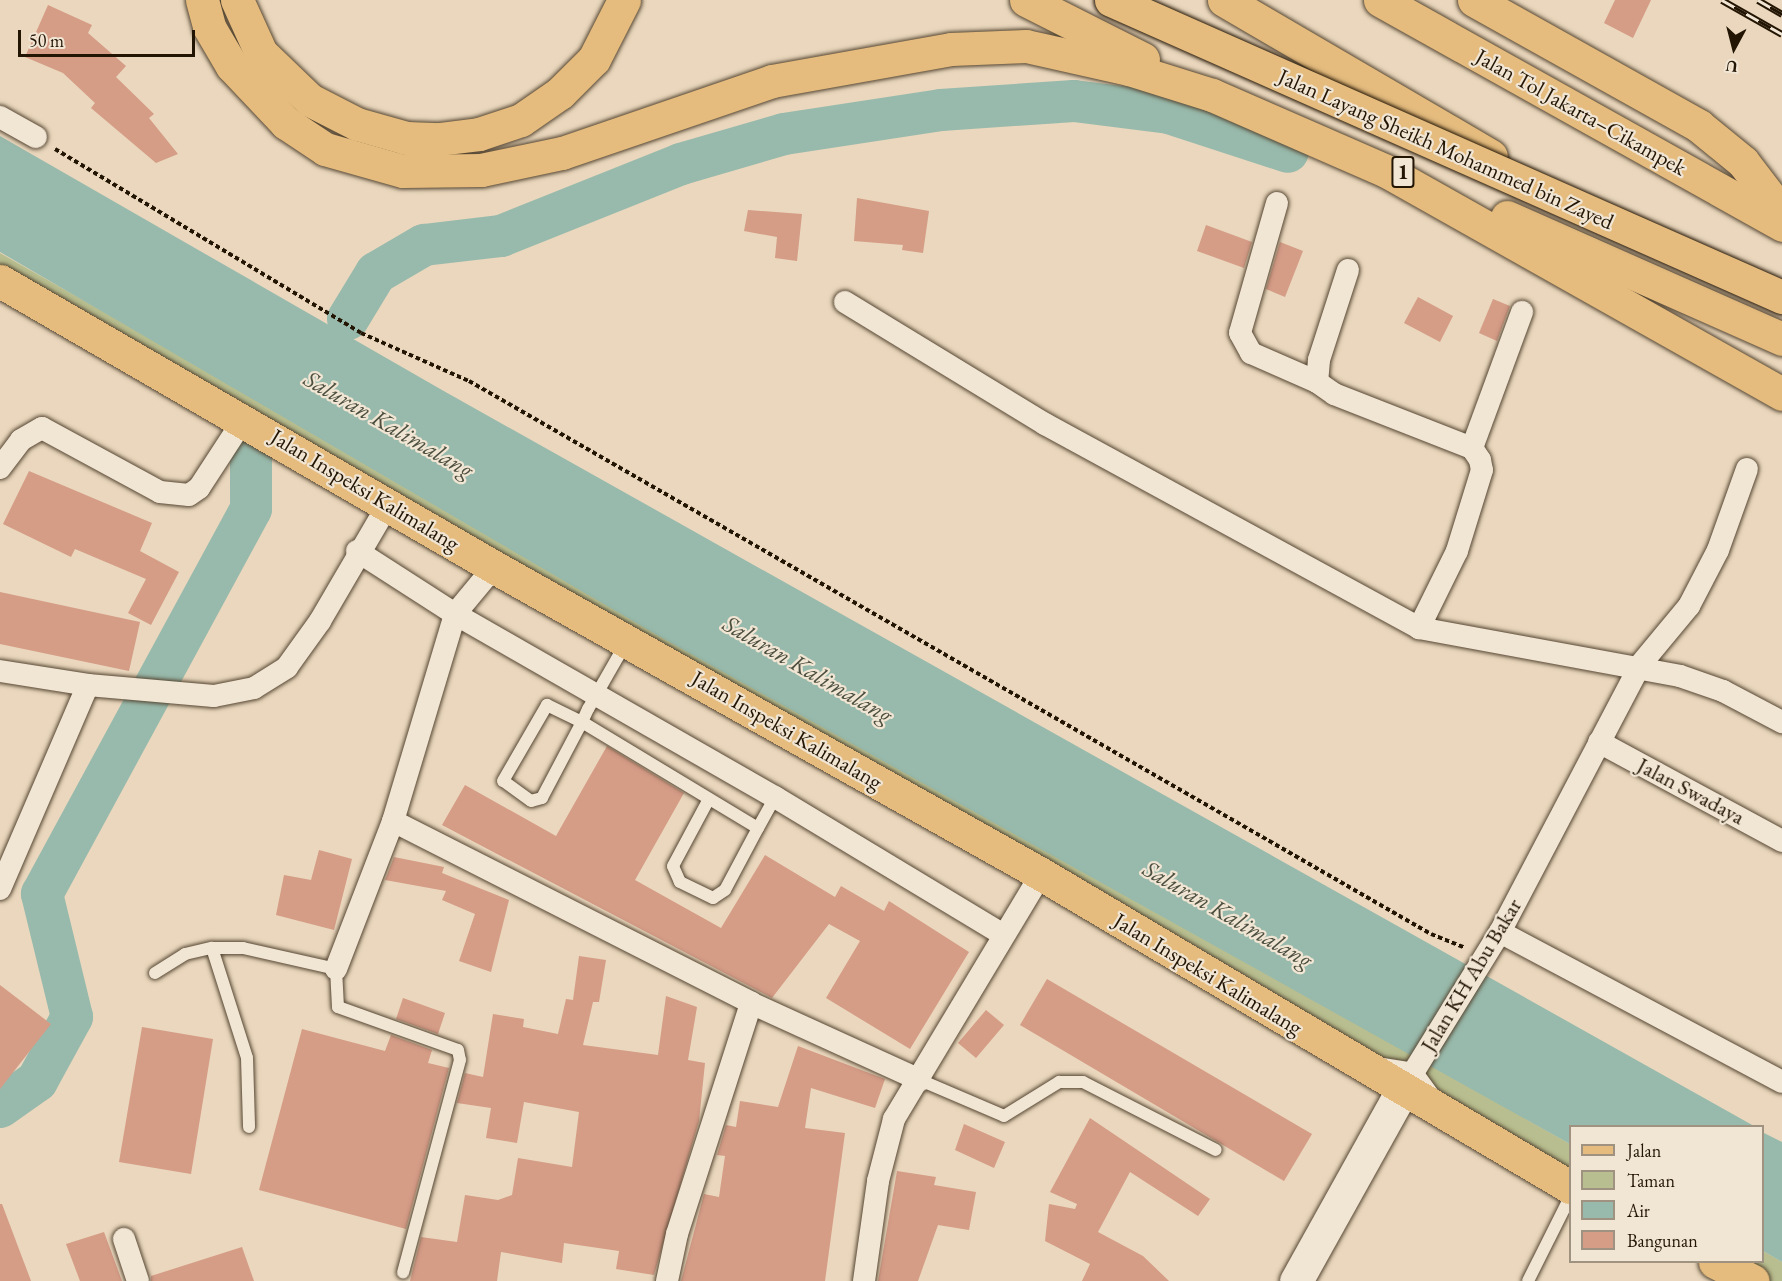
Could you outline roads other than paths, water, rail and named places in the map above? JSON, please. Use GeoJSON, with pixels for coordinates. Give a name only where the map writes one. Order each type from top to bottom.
{"type":"FeatureCollection","features":[{"type":"Feature","properties":{"kind":"main road"},"geometry":{"type":"LineString","coordinates":[[202,0],[209,27],[232,66],[286,123],[325,149],[403,171],[481,170],[562,153],[772,81],[951,50],[1026,46],[1129,69],[1212,95],[1380,167],[1782,394]]}},
{"type":"Feature","properties":{"kind":"main road"},"geometry":{"type":"LineString","coordinates":[[237,0],[261,53],[310,100],[357,124],[406,138],[439,140],[480,134],[521,120],[560,93],[594,59],[624,0]]}},
{"type":"Feature","properties":{"kind":"main road","name":"Jalan Layang Sheikh Mohammed bin Zayed"},"geometry":{"type":"LineString","coordinates":[[1026,0],[1137,57],[1782,339]]}},
{"type":"Feature","properties":{"kind":"main road","name":"Jalan Layang Sheikh Mohammed bin Zayed"},"geometry":{"type":"LineString","coordinates":[[1111,0],[1782,297]]}},
{"type":"Feature","properties":{"kind":"main road"},"geometry":{"type":"LineString","coordinates":[[1224,0],[1782,328]]}},
{"type":"Feature","properties":{"kind":"main road","name":"Jalan Tol Jakarta–Cikampek"},"geometry":{"type":"LineString","coordinates":[[1380,0],[1782,225]]}},
{"type":"Feature","properties":{"kind":"main road"},"geometry":{"type":"LineString","coordinates":[[1474,0],[1699,126],[1743,162],[1782,213]]}},
{"type":"Feature","properties":{"kind":"main road","name":"Jalan Inspeksi Kalimalang"},"geometry":{"type":"LineString","coordinates":[[0,280],[389,503],[494,567],[628,640],[1041,874],[1348,1058],[1409,1079],[1449,1115],[1569,1186]]}},
{"type":"Feature","properties":{"kind":"main road"},"geometry":{"type":"LineString","coordinates":[[1717,1263],[1753,1281]]}},
{"type":"Feature","properties":{"kind":"street"},"geometry":{"type":"LineString","coordinates":[[0,117],[36,137]]}},
{"type":"Feature","properties":{"kind":"street"},"geometry":{"type":"LineString","coordinates":[[1277,203],[1240,333],[1251,353],[1317,382],[1334,394],[1472,448],[1482,470],[1457,551],[1419,628]]}},
{"type":"Feature","properties":{"kind":"street"},"geometry":{"type":"LineString","coordinates":[[1317,382],[1319,360],[1348,270]]}},
{"type":"Feature","properties":{"kind":"street"},"geometry":{"type":"LineString","coordinates":[[846,302],[1045,424],[1419,628],[1640,665],[1723,691],[1782,722]]}},
{"type":"Feature","properties":{"kind":"street"},"geometry":{"type":"LineString","coordinates":[[1472,448],[1522,312]]}},
{"type":"Feature","properties":{"kind":"street"},"geometry":{"type":"LineString","coordinates":[[0,468],[21,440],[42,428],[160,492],[189,495],[199,488],[244,419]]}},
{"type":"Feature","properties":{"kind":"street","name":"Jalan KH Abu Bakar"},"geometry":{"type":"LineString","coordinates":[[1296,1281],[1409,1079],[1500,932],[1640,665],[1689,606],[1718,550],[1747,469]]}},
{"type":"Feature","properties":{"kind":"street"},"geometry":{"type":"LineString","coordinates":[[0,671],[88,685],[214,696],[254,688],[287,667],[320,621],[357,550],[389,503]]}},
{"type":"Feature","properties":{"kind":"street"},"geometry":{"type":"LineString","coordinates":[[357,550],[455,614],[775,797],[1002,934]]}},
{"type":"Feature","properties":{"kind":"street"},"geometry":{"type":"LineString","coordinates":[[336,969],[393,821],[455,614],[494,567]]}},
{"type":"Feature","properties":{"kind":"street"},"geometry":{"type":"LineString","coordinates":[[0,889],[88,685]]}},
{"type":"Feature","properties":{"kind":"street","name":"Jalan Swadaya"},"geometry":{"type":"LineString","coordinates":[[1599,742],[1782,841]]}},
{"type":"Feature","properties":{"kind":"street"},"geometry":{"type":"LineString","coordinates":[[393,821],[751,1003],[920,1080]]}},
{"type":"Feature","properties":{"kind":"street"},"geometry":{"type":"LineString","coordinates":[[864,1281],[888,1135],[1002,934],[1041,874]]}},
{"type":"Feature","properties":{"kind":"street"},"geometry":{"type":"LineString","coordinates":[[1500,932],[1782,1082]]}},
{"type":"Feature","properties":{"kind":"street"},"geometry":{"type":"LineString","coordinates":[[667,1281],[677,1234],[751,1003]]}},
{"type":"Feature","properties":{"kind":"street"},"geometry":{"type":"LineString","coordinates":[[124,1239],[138,1281]]}},
{"type":"Feature","properties":{"kind":"lane"},"geometry":{"type":"LineString","coordinates":[[628,640],[595,696],[582,722],[542,798],[531,801],[505,784],[503,776],[546,706],[582,722],[758,828]]}},
{"type":"Feature","properties":{"kind":"lane"},"geometry":{"type":"LineString","coordinates":[[710,799],[673,866],[680,882],[704,896],[719,896],[775,797]]}},
{"type":"Feature","properties":{"kind":"lane"},"geometry":{"type":"LineString","coordinates":[[212,948],[247,1058],[249,1127]]}},
{"type":"Feature","properties":{"kind":"lane"},"geometry":{"type":"LineString","coordinates":[[155,973],[185,954],[212,948],[243,948],[336,969],[338,1007],[450,1044],[460,1054],[403,1273]]}},
{"type":"Feature","properties":{"kind":"lane"},"geometry":{"type":"LineString","coordinates":[[920,1080],[1004,1116],[1059,1082],[1083,1082],[1216,1150]]}},
{"type":"Feature","properties":{"kind":"lane"},"geometry":{"type":"LineString","coordinates":[[1528,1281],[1569,1199]]}},
{"type":"Feature","properties":{"kind":"water","name":"Saluran Kalimalang"},"geometry":{"type":"Polygon","coordinates":[[[0,136],[442,390],[1752,1125],[1569,1125],[1569,1143],[657,635],[0,252],[0,136]]]}},
{"type":"Feature","properties":{"kind":"water"},"geometry":{"type":"Polygon","coordinates":[[[1764,1133],[1782,1142],[1782,1262],[1764,1252],[1764,1133]]]}},
{"type":"Feature","properties":{"kind":"waterway"},"geometry":{"type":"LineString","coordinates":[[348,319],[376,273],[424,245],[501,236],[681,164],[784,134],[941,110],[1074,101],[1169,113],[1288,152]]}},
{"type":"Feature","properties":{"kind":"waterway"},"geometry":{"type":"LineString","coordinates":[[0,1107],[37,1081],[72,1017],[42,894],[251,509],[251,455]]}},
{"type":"Feature","properties":{"kind":"railway"},"geometry":{"type":"LineString","coordinates":[[1722,0],[1782,34]]}},
{"type":"Feature","properties":{"kind":"railway"},"geometry":{"type":"LineString","coordinates":[[1758,0],[1782,14]]}}]}
